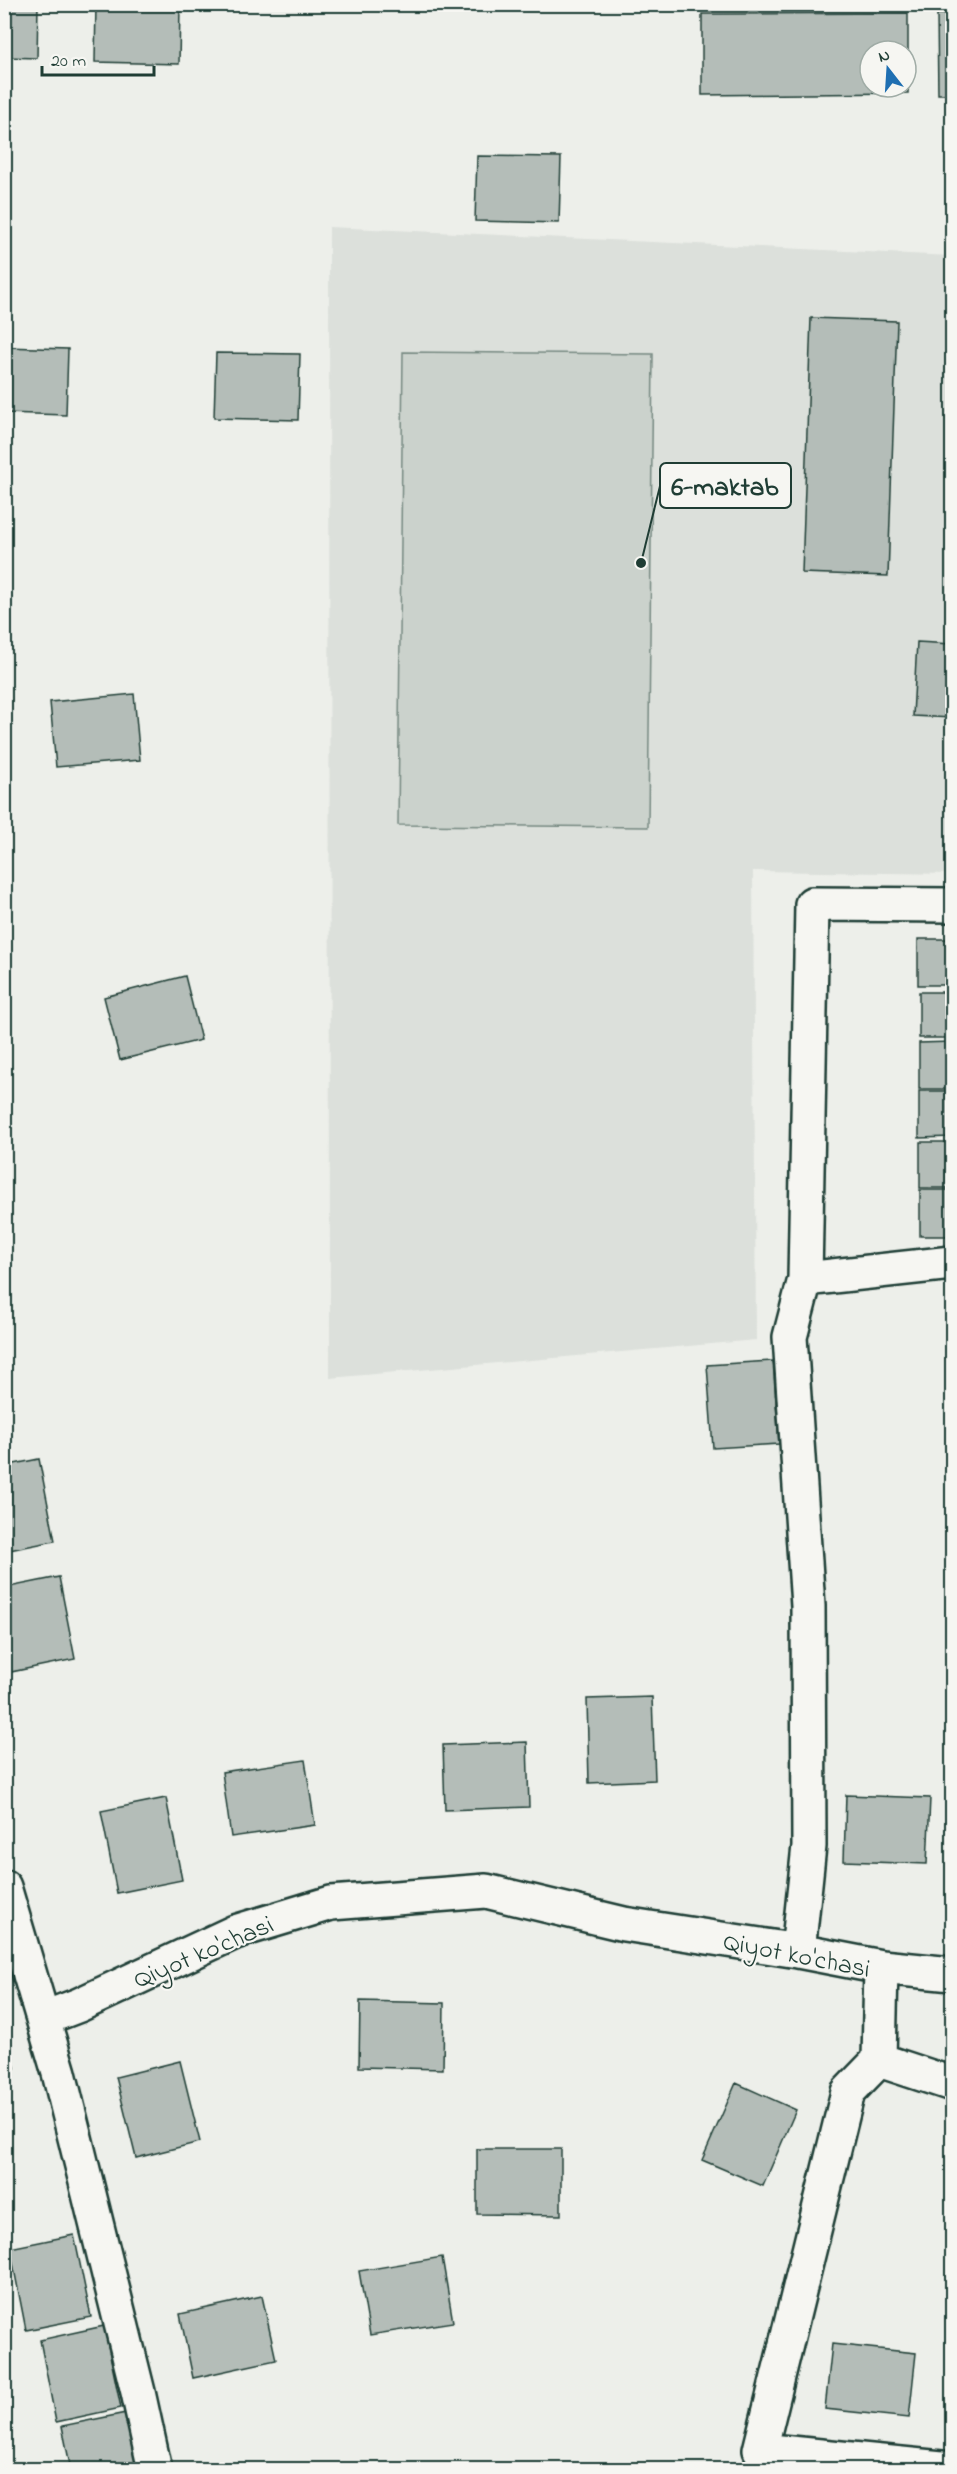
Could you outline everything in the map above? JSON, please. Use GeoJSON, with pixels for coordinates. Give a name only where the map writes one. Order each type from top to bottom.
{"type":"FeatureCollection","features":[{"type":"Feature","properties":{"kind":"street"},"geometry":{"type":"LineString","coordinates":[[798,1951],[809,1846],[808,1606],[790,1337],[805,1279],[812,904],[952,905]]}},
{"type":"Feature","properties":{"kind":"street"},"geometry":{"type":"LineString","coordinates":[[805,1279],[952,1263]]}},
{"type":"Feature","properties":{"kind":"street"},"geometry":{"type":"LineString","coordinates":[[4,1887],[45,2018],[133,2369],[155,2469]]}},
{"type":"Feature","properties":{"kind":"street","name":"Qiyot ko'chasi"},"geometry":{"type":"LineString","coordinates":[[45,2018],[79,2005],[235,1932],[332,1903],[486,1891],[624,1924],[798,1951],[881,1967],[879,2060]]}},
{"type":"Feature","properties":{"kind":"street"},"geometry":{"type":"LineString","coordinates":[[881,1967],[952,1974]]}},
{"type":"Feature","properties":{"kind":"street"},"geometry":{"type":"LineString","coordinates":[[952,2084],[879,2060],[848,2092],[760,2450],[952,2469]]}},
{"type":"Feature","properties":{"kind":"shaded area"},"geometry":{"type":"Polygon","coordinates":[[[329,227],[952,256],[952,874],[753,871],[756,1340],[330,1378],[329,227]]]}},
{"type":"Feature","properties":{"kind":"shaded area"},"geometry":{"type":"Polygon","coordinates":[[[403,352],[653,354],[648,827],[398,825],[403,352]]]}},
{"type":"Feature","properties":{"kind":"building"},"geometry":{"type":"Polygon","coordinates":[[[4,4],[38,4],[37,58],[4,57],[4,4]]]}},
{"type":"Feature","properties":{"kind":"building"},"geometry":{"type":"Polygon","coordinates":[[[96,4],[180,4],[179,64],[95,62],[96,4]]]}},
{"type":"Feature","properties":{"kind":"building"},"geometry":{"type":"Polygon","coordinates":[[[908,13],[908,39],[858,39],[858,93],[702,95],[702,14],[908,13]]]}},
{"type":"Feature","properties":{"kind":"building"},"geometry":{"type":"Polygon","coordinates":[[[937,14],[952,14],[952,94],[938,94],[937,14]]]}},
{"type":"Feature","properties":{"kind":"building"},"geometry":{"type":"Polygon","coordinates":[[[477,156],[561,157],[559,223],[475,221],[477,156]]]}},
{"type":"Feature","properties":{"kind":"building"},"geometry":{"type":"Polygon","coordinates":[[[811,318],[897,321],[888,576],[802,573],[811,318]]]}},
{"type":"Feature","properties":{"kind":"building"},"geometry":{"type":"Polygon","coordinates":[[[4,347],[68,349],[66,415],[4,413],[4,347]]]}},
{"type":"Feature","properties":{"kind":"building"},"geometry":{"type":"Polygon","coordinates":[[[216,353],[300,354],[298,420],[214,418],[216,353]]]}},
{"type":"Feature","properties":{"kind":"building"},"geometry":{"type":"Polygon","coordinates":[[[917,642],[952,644],[952,718],[913,716],[917,642]]]}},
{"type":"Feature","properties":{"kind":"building"},"geometry":{"type":"Polygon","coordinates":[[[134,694],[140,760],[56,767],[50,702],[134,694]]]}},
{"type":"Feature","properties":{"kind":"building"},"geometry":{"type":"Polygon","coordinates":[[[918,939],[952,939],[952,985],[918,985],[918,939]]]}},
{"type":"Feature","properties":{"kind":"building"},"geometry":{"type":"Polygon","coordinates":[[[185,976],[201,1040],[120,1060],[104,997],[185,976]]]}},
{"type":"Feature","properties":{"kind":"building"},"geometry":{"type":"Polygon","coordinates":[[[919,992],[952,992],[952,1038],[919,1038],[919,992]]]}},
{"type":"Feature","properties":{"kind":"building"},"geometry":{"type":"Polygon","coordinates":[[[952,1042],[952,1089],[919,1089],[919,1043],[952,1042]]]}},
{"type":"Feature","properties":{"kind":"building"},"geometry":{"type":"Polygon","coordinates":[[[919,1091],[952,1091],[952,1137],[919,1138],[919,1091]]]}},
{"type":"Feature","properties":{"kind":"building"},"geometry":{"type":"Polygon","coordinates":[[[920,1142],[952,1142],[952,1188],[920,1188],[920,1142]]]}},
{"type":"Feature","properties":{"kind":"building"},"geometry":{"type":"Polygon","coordinates":[[[920,1190],[952,1190],[952,1236],[920,1236],[920,1190]]]}},
{"type":"Feature","properties":{"kind":"building"},"geometry":{"type":"Polygon","coordinates":[[[4,1230],[10,1262],[4,1263],[4,1230]]]}},
{"type":"Feature","properties":{"kind":"building"},"geometry":{"type":"Polygon","coordinates":[[[773,1361],[779,1444],[713,1448],[707,1365],[773,1361]]]}},
{"type":"Feature","properties":{"kind":"building"},"geometry":{"type":"Polygon","coordinates":[[[39,1459],[55,1541],[4,1551],[4,1466],[39,1459]]]}},
{"type":"Feature","properties":{"kind":"building"},"geometry":{"type":"Polygon","coordinates":[[[59,1577],[75,1659],[11,1672],[4,1641],[4,1588],[59,1577]]]}},
{"type":"Feature","properties":{"kind":"building"},"geometry":{"type":"Polygon","coordinates":[[[652,1697],[655,1780],[589,1783],[587,1699],[652,1697]]]}},
{"type":"Feature","properties":{"kind":"building"},"geometry":{"type":"Polygon","coordinates":[[[527,1742],[529,1807],[445,1810],[443,1745],[527,1742]]]}},
{"type":"Feature","properties":{"kind":"building"},"geometry":{"type":"Polygon","coordinates":[[[305,1760],[315,1825],[231,1837],[222,1772],[305,1760]]]}},
{"type":"Feature","properties":{"kind":"building"},"geometry":{"type":"Polygon","coordinates":[[[846,1795],[930,1798],[927,1864],[844,1861],[846,1795]]]}},
{"type":"Feature","properties":{"kind":"building"},"geometry":{"type":"Polygon","coordinates":[[[166,1798],[182,1880],[117,1893],[101,1811],[166,1798]]]}},
{"type":"Feature","properties":{"kind":"building"},"geometry":{"type":"Polygon","coordinates":[[[360,2001],[444,2003],[443,2069],[359,2067],[360,2001]]]}},
{"type":"Feature","properties":{"kind":"building"},"geometry":{"type":"Polygon","coordinates":[[[4,2018],[15,2068],[4,2070],[4,2018]]]}},
{"type":"Feature","properties":{"kind":"building"},"geometry":{"type":"Polygon","coordinates":[[[180,2061],[200,2142],[136,2158],[116,2077],[180,2061]]]}},
{"type":"Feature","properties":{"kind":"building"},"geometry":{"type":"Polygon","coordinates":[[[736,2083],[796,2110],[763,2186],[702,2160],[736,2083]]]}},
{"type":"Feature","properties":{"kind":"building"},"geometry":{"type":"Polygon","coordinates":[[[477,2149],[561,2149],[561,2215],[477,2214],[477,2149]]]}},
{"type":"Feature","properties":{"kind":"building"},"geometry":{"type":"Polygon","coordinates":[[[74,2235],[91,2317],[26,2330],[10,2248],[74,2235]]]}},
{"type":"Feature","properties":{"kind":"building"},"geometry":{"type":"Polygon","coordinates":[[[442,2257],[453,2322],[370,2335],[359,2271],[442,2257]]]}},
{"type":"Feature","properties":{"kind":"building"},"geometry":{"type":"Polygon","coordinates":[[[262,2296],[276,2360],[193,2378],[180,2314],[262,2296]]]}},
{"type":"Feature","properties":{"kind":"building"},"geometry":{"type":"Polygon","coordinates":[[[104,2326],[121,2408],[56,2422],[40,2340],[104,2326]]]}},
{"type":"Feature","properties":{"kind":"building"},"geometry":{"type":"Polygon","coordinates":[[[832,2344],[916,2353],[909,2418],[825,2409],[832,2344]]]}},
{"type":"Feature","properties":{"kind":"building"},"geometry":{"type":"Polygon","coordinates":[[[126,2413],[137,2470],[71,2470],[62,2426],[126,2413]]]}},
{"type":"Feature","properties":{"kind":"place","name":"6-maktab"},"geometry":{"type":"Point","coordinates":[641,563]}}]}
